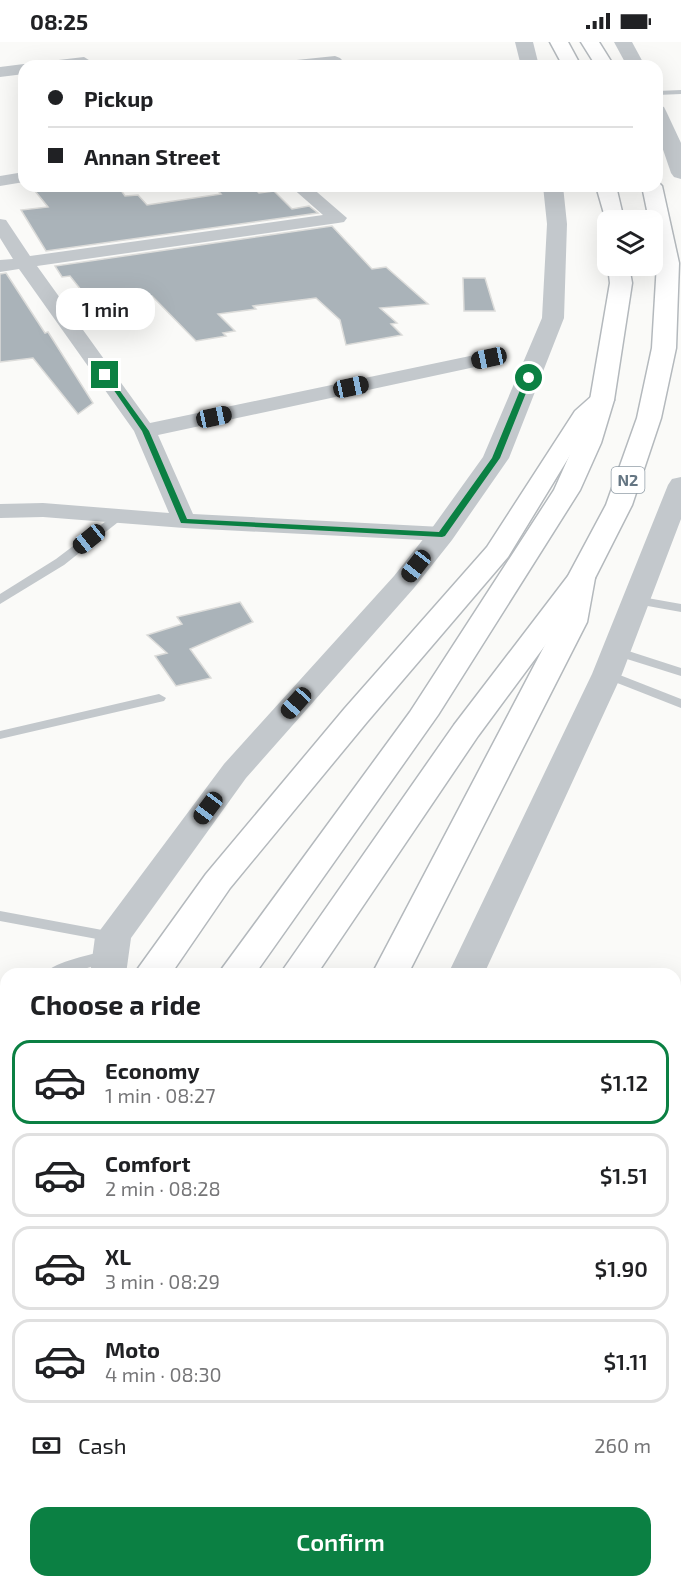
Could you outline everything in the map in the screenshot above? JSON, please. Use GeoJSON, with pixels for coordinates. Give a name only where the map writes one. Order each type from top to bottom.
{"type":"FeatureCollection","features":[{"type":"Feature","properties":{"kind":"highway"},"geometry":{"type":"LineString","coordinates":[[559,42],[569,60]]}},
{"type":"Feature","properties":{"kind":"highway"},"geometry":{"type":"LineString","coordinates":[[591,42],[602,60]]}},
{"type":"Feature","properties":{"kind":"highway"},"geometry":{"type":"LineString","coordinates":[[607,192],[612,210]]}},
{"type":"Feature","properties":{"kind":"highway","name":"N2"},"geometry":{"type":"LineString","coordinates":[[302,968],[465,732],[581,578],[619,505],[649,418],[664,348],[668,263],[653,192]]}},
{"type":"Feature","properties":{"kind":"highway"},"geometry":{"type":"LineString","coordinates":[[240,968],[423,715],[567,490],[588,443],[602,400],[621,284],[620,276]]}},
{"type":"Feature","properties":{"kind":"highway"},"geometry":{"type":"LineString","coordinates":[[156,968],[218,881],[356,715],[498,551],[572,432],[584,416],[602,400]]}},
{"type":"Feature","properties":{"kind":"highway"},"geometry":{"type":"LineString","coordinates":[[393,968],[572,622],[581,578]]}},
{"type":"Feature","properties":{"kind":"street"},"geometry":{"type":"LineString","coordinates":[[524,42],[528,60]]}},
{"type":"Feature","properties":{"kind":"street"},"geometry":{"type":"LineString","coordinates":[[623,42],[633,60]]}},
{"type":"Feature","properties":{"kind":"street"},"geometry":{"type":"LineString","coordinates":[[72,49],[83,60]]}},
{"type":"Feature","properties":{"kind":"street"},"geometry":{"type":"LineString","coordinates":[[0,72],[18,70]]}},
{"type":"Feature","properties":{"kind":"street"},"geometry":{"type":"LineString","coordinates":[[663,126],[680,168]]}},
{"type":"Feature","properties":{"kind":"street"},"geometry":{"type":"LineString","coordinates":[[0,181],[18,178]]}},
{"type":"Feature","properties":{"kind":"street"},"geometry":{"type":"LineString","coordinates":[[0,266],[338,218],[306,192]]}},
{"type":"Feature","properties":{"kind":"street"},"geometry":{"type":"LineString","coordinates":[[110,955],[235,771],[404,582],[442,534],[496,458],[553,318],[557,224],[554,192]]}},
{"type":"Feature","properties":{"kind":"street"},"geometry":{"type":"LineString","coordinates":[[0,224],[24,262],[145,431],[184,521]]}},
{"type":"Feature","properties":{"kind":"street"},"geometry":{"type":"LineString","coordinates":[[145,431],[489,358]]}},
{"type":"Feature","properties":{"kind":"street"},"geometry":{"type":"LineString","coordinates":[[469,968],[611,662],[681,485]]}},
{"type":"Feature","properties":{"kind":"street"},"geometry":{"type":"LineString","coordinates":[[0,511],[43,510],[184,521],[442,534]]}},
{"type":"Feature","properties":{"kind":"lane"},"geometry":{"type":"LineString","coordinates":[[663,93],[681,92]]}},
{"type":"Feature","properties":{"kind":"lane"},"geometry":{"type":"LineString","coordinates":[[0,600],[60,562],[118,516]]}},
{"type":"Feature","properties":{"kind":"lane"},"geometry":{"type":"LineString","coordinates":[[636,600],[681,608]]}},
{"type":"Feature","properties":{"kind":"lane"},"geometry":{"type":"LineString","coordinates":[[611,662],[681,672]]}},
{"type":"Feature","properties":{"kind":"lane"},"geometry":{"type":"LineString","coordinates":[[611,662],[681,704]]}},
{"type":"Feature","properties":{"kind":"lane"},"geometry":{"type":"LineString","coordinates":[[0,735],[159,698]]}},
{"type":"Feature","properties":{"kind":"lane"},"geometry":{"type":"LineString","coordinates":[[0,916],[110,955]]}},
{"type":"Feature","properties":{"kind":"lane"},"geometry":{"type":"LineString","coordinates":[[64,968],[110,955]]}},
{"type":"Feature","properties":{"kind":"building"},"geometry":{"type":"Polygon","coordinates":[[[36,192],[122,192],[125,196],[138,195],[147,205],[221,194],[219,192],[275,192],[292,209],[309,206],[318,213],[46,251],[21,210],[48,207],[36,192]]]}},
{"type":"Feature","properties":{"kind":"building"},"geometry":{"type":"Polygon","coordinates":[[[332,226],[372,269],[386,267],[428,304],[380,308],[397,323],[391,324],[402,335],[346,345],[340,320],[316,298],[253,306],[256,309],[218,314],[235,331],[223,333],[226,336],[196,341],[152,296],[93,305],[70,276],[62,277],[55,266],[332,226]]]}},
{"type":"Feature","properties":{"kind":"building"},"geometry":{"type":"Polygon","coordinates":[[[6,273],[45,333],[48,332],[93,403],[78,414],[33,358],[0,362],[0,274],[6,273]]]}},
{"type":"Feature","properties":{"kind":"building"},"geometry":{"type":"Polygon","coordinates":[[[463,278],[485,278],[495,311],[464,311],[463,278]]]}},
{"type":"Feature","properties":{"kind":"building"},"geometry":{"type":"Polygon","coordinates":[[[240,602],[253,622],[190,649],[211,678],[176,686],[155,656],[167,653],[147,635],[182,624],[177,617],[240,602]]]}},
{"type":"Feature","properties":{"kind":"route"},"geometry":{"type":"LineString","coordinates":[[105,375],[145,431],[184,521],[323,530],[442,534],[496,458],[529,378]]}}]}
